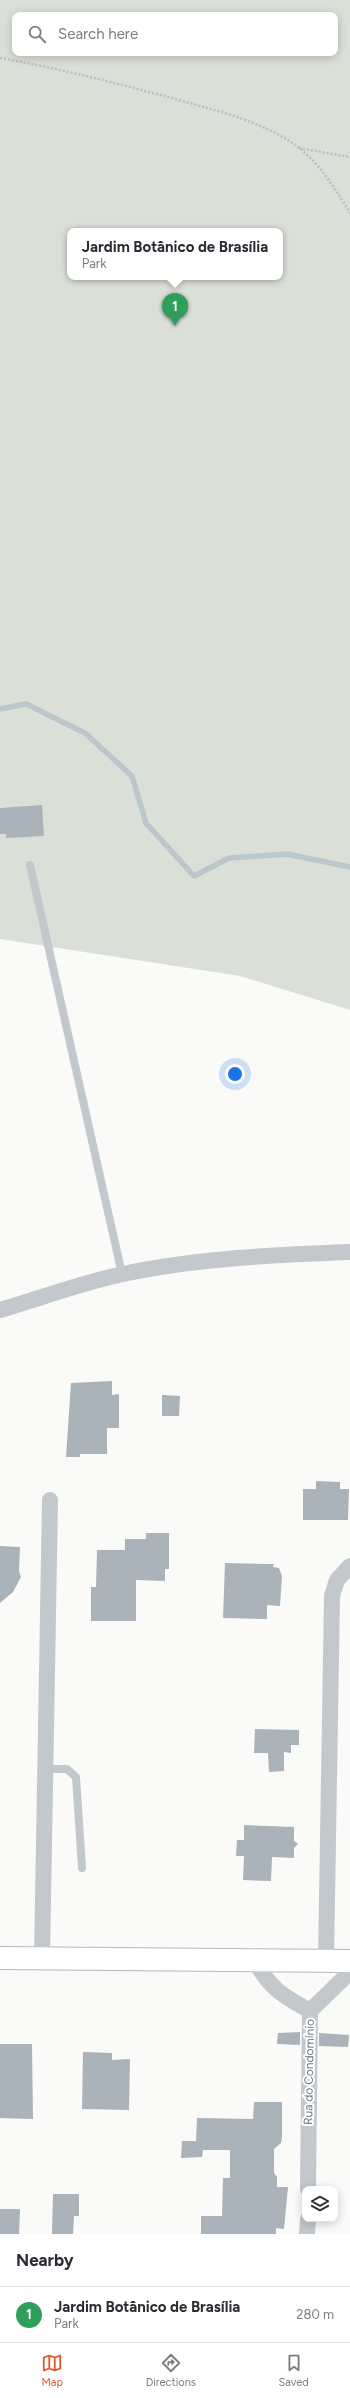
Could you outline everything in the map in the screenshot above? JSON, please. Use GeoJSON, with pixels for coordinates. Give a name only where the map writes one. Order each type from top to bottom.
{"type":"FeatureCollection","features":[{"type":"Feature","properties":{"kind":"street"},"geometry":{"type":"LineString","coordinates":[[0,1310],[122,1274],[162,1267],[255,1256],[350,1252]]}},
{"type":"Feature","properties":{"kind":"street"},"geometry":{"type":"LineString","coordinates":[[42,1958],[50,1500]]}},
{"type":"Feature","properties":{"kind":"street"},"geometry":{"type":"LineString","coordinates":[[326,1960],[332,1596],[337,1580],[350,1566]]}},
{"type":"Feature","properties":{"kind":"street"},"geometry":{"type":"LineString","coordinates":[[0,1958],[350,1961]]}},
{"type":"Feature","properties":{"kind":"street"},"geometry":{"type":"LineString","coordinates":[[254,1959],[264,1978],[271,1986],[286,1998],[310,2011]]}},
{"type":"Feature","properties":{"kind":"street","name":"Rua do Condomínio"},"geometry":{"type":"LineString","coordinates":[[308,2186],[310,2011],[350,1972]]}},
{"type":"Feature","properties":{"kind":"street"},"geometry":{"type":"LineString","coordinates":[[307,2234],[308,2222]]}},
{"type":"Feature","properties":{"kind":"lane"},"geometry":{"type":"LineString","coordinates":[[30,865],[122,1274]]}},
{"type":"Feature","properties":{"kind":"lane"},"geometry":{"type":"LineString","coordinates":[[46,1769],[67,1769],[76,1778],[82,1868]]}},
{"type":"Feature","properties":{"kind":"path"},"geometry":{"type":"LineString","coordinates":[[0,58],[70,71],[203,107],[274,132],[298,148],[330,179],[350,213]]}},
{"type":"Feature","properties":{"kind":"path"},"geometry":{"type":"LineString","coordinates":[[298,148],[350,157]]}},
{"type":"Feature","properties":{"kind":"shaded area"},"geometry":{"type":"Polygon","coordinates":[[[0,0],[350,0],[350,1010],[240,976],[0,939],[0,0]]]}},
{"type":"Feature","properties":{"kind":"building"},"geometry":{"type":"Polygon","coordinates":[[[42,805],[44,836],[6,838],[6,834],[0,834],[0,808],[42,805]]]}},
{"type":"Feature","properties":{"kind":"building"},"geometry":{"type":"Polygon","coordinates":[[[112,1381],[112,1395],[119,1394],[119,1428],[107,1428],[107,1454],[80,1454],[80,1457],[66,1457],[71,1383],[112,1381]]]}},
{"type":"Feature","properties":{"kind":"building"},"geometry":{"type":"Polygon","coordinates":[[[162,1395],[180,1396],[179,1416],[162,1416],[162,1395]]]}},
{"type":"Feature","properties":{"kind":"building"},"geometry":{"type":"Polygon","coordinates":[[[316,1481],[340,1482],[340,1489],[349,1489],[348,1520],[303,1520],[303,1489],[316,1489],[316,1481]]]}},
{"type":"Feature","properties":{"kind":"building"},"geometry":{"type":"Polygon","coordinates":[[[146,1533],[169,1533],[169,1569],[165,1569],[165,1581],[136,1580],[136,1621],[91,1621],[91,1587],[96,1587],[97,1550],[125,1550],[125,1539],[146,1539],[146,1533]]]}},
{"type":"Feature","properties":{"kind":"building"},"geometry":{"type":"Polygon","coordinates":[[[0,1546],[20,1547],[19,1571],[21,1577],[13,1592],[0,1603],[0,1546]]]}},
{"type":"Feature","properties":{"kind":"building"},"geometry":{"type":"Polygon","coordinates":[[[225,1563],[274,1564],[273,1567],[279,1568],[282,1576],[280,1606],[267,1605],[267,1619],[223,1618],[225,1563]]]}},
{"type":"Feature","properties":{"kind":"building"},"geometry":{"type":"Polygon","coordinates":[[[255,1729],[299,1730],[299,1745],[291,1745],[291,1753],[284,1752],[284,1771],[269,1772],[268,1753],[254,1753],[255,1729]]]}},
{"type":"Feature","properties":{"kind":"building"},"geometry":{"type":"Polygon","coordinates":[[[244,1825],[294,1827],[294,1841],[298,1844],[294,1848],[294,1858],[272,1857],[271,1881],[243,1880],[244,1856],[236,1856],[237,1840],[244,1840],[244,1825]]]}},
{"type":"Feature","properties":{"kind":"building"},"geometry":{"type":"Polygon","coordinates":[[[300,2032],[300,2045],[277,2044],[278,2033],[300,2032]]]}},
{"type":"Feature","properties":{"kind":"building"},"geometry":{"type":"Polygon","coordinates":[[[319,2033],[349,2035],[348,2047],[319,2046],[319,2033]]]}},
{"type":"Feature","properties":{"kind":"building"},"geometry":{"type":"Polygon","coordinates":[[[0,2044],[32,2044],[33,2119],[0,2118],[0,2044]]]}},
{"type":"Feature","properties":{"kind":"building"},"geometry":{"type":"Polygon","coordinates":[[[83,2052],[112,2053],[112,2060],[130,2059],[129,2110],[82,2109],[83,2052]]]}},
{"type":"Feature","properties":{"kind":"building"},"geometry":{"type":"Polygon","coordinates":[[[254,2102],[282,2102],[282,2137],[281,2143],[274,2149],[274,2173],[277,2177],[277,2187],[288,2187],[284,2229],[276,2228],[276,2234],[201,2234],[201,2216],[222,2216],[223,2178],[230,2178],[230,2150],[203,2150],[202,2157],[181,2158],[182,2141],[196,2141],[197,2118],[253,2119],[254,2102]]]}},
{"type":"Feature","properties":{"kind":"building"},"geometry":{"type":"Polygon","coordinates":[[[53,2194],[79,2194],[79,2216],[74,2216],[73,2234],[52,2234],[53,2194]]]}},
{"type":"Feature","properties":{"kind":"building"},"geometry":{"type":"Polygon","coordinates":[[[0,2209],[20,2209],[19,2234],[0,2234],[0,2209]]]}},
{"type":"Feature","properties":{"kind":"waterway"},"geometry":{"type":"LineString","coordinates":[[0,709],[26,704],[85,733],[132,776],[146,823],[194,876],[229,858],[287,854],[350,867]]}},
{"type":"Feature","properties":{"kind":"place","name":"Jardim Botânico de Brasília"},"geometry":{"type":"Point","coordinates":[175,326]}}]}
